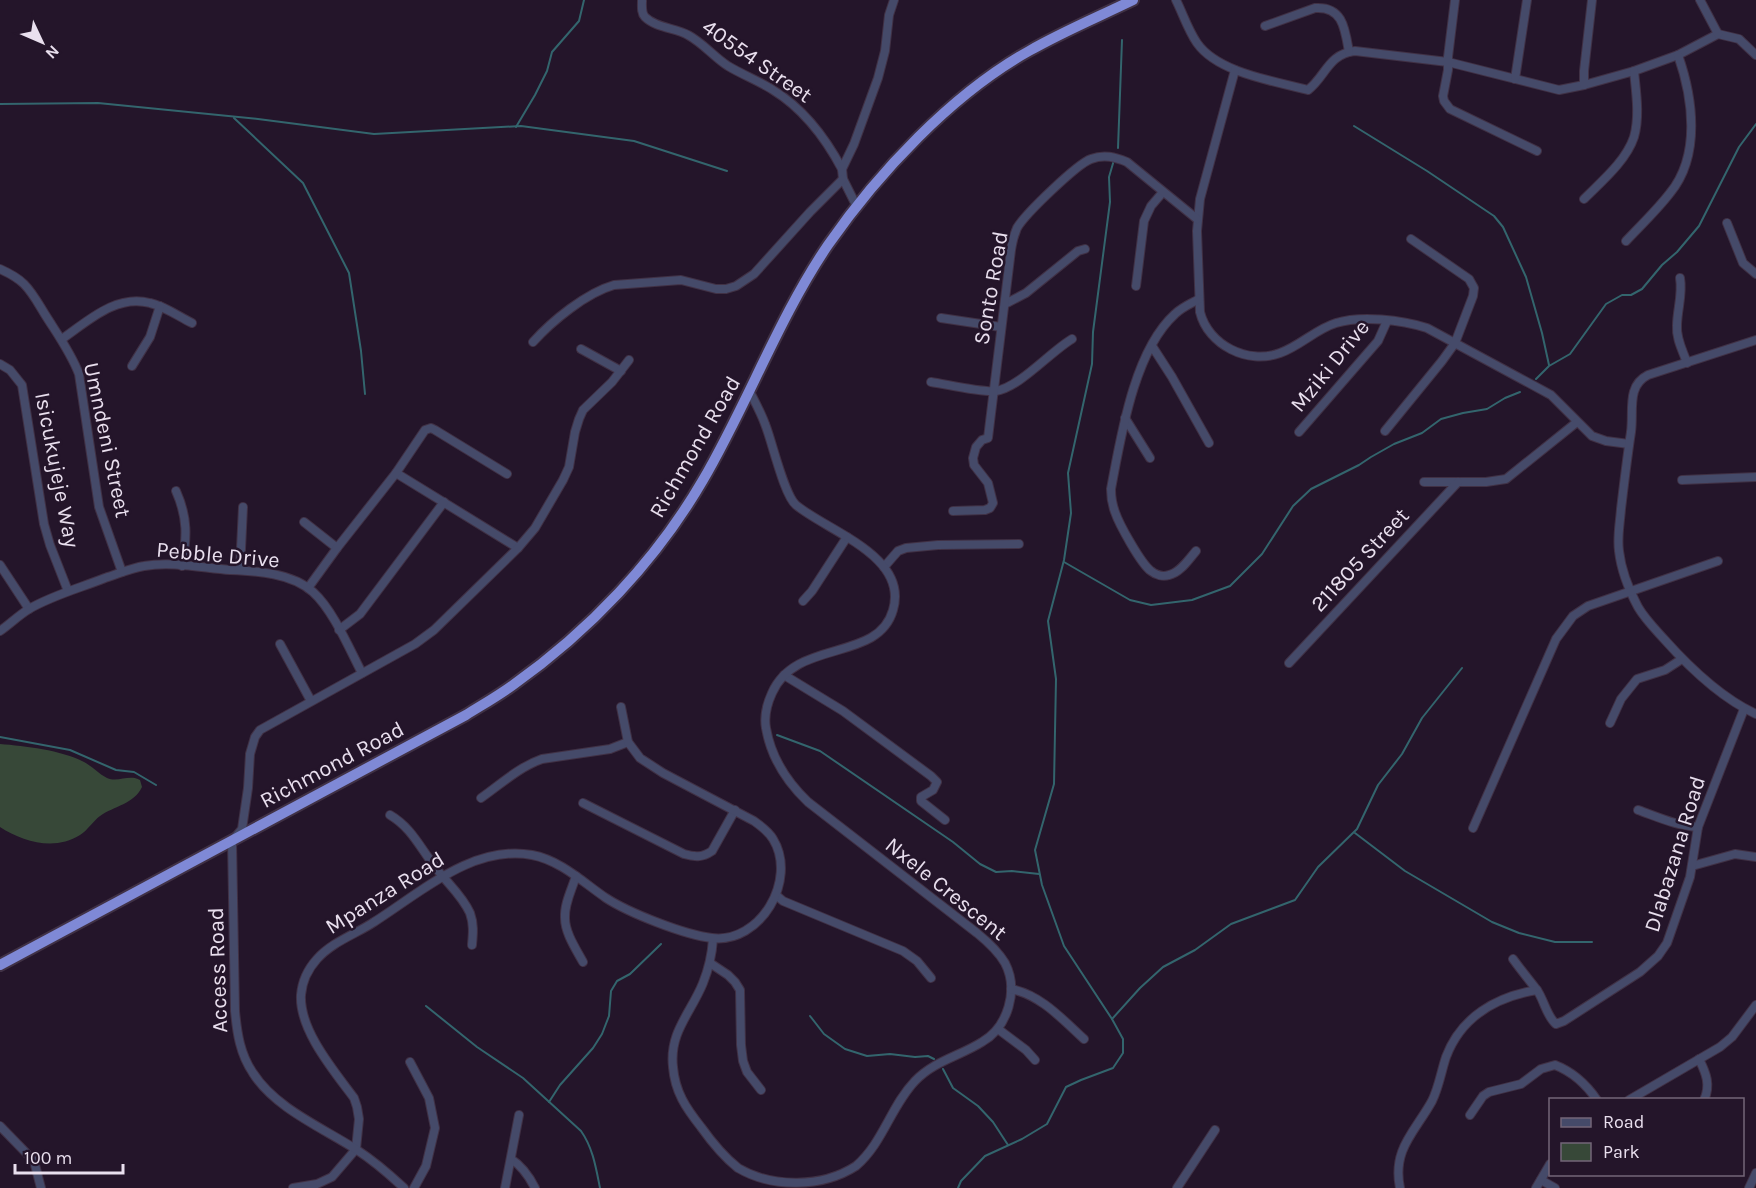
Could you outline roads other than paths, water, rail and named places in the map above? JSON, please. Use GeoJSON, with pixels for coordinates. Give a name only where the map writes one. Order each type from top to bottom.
{"type":"FeatureCollection","features":[{"type":"Feature","properties":{"kind":"highway","name":"Richmond Road"},"geometry":{"type":"LineString","coordinates":[[0,965],[466,715],[512,686],[547,659],[586,625],[627,584],[682,514],[704,479],[804,286],[827,247],[894,163],[945,112],[986,79],[1028,51],[1133,0]]}},
{"type":"Feature","properties":{"kind":"street","name":"40554 Street"},"geometry":{"type":"LineString","coordinates":[[642,0],[642,12],[647,19],[685,33],[726,64],[773,90],[797,107],[819,131],[842,169]]}},
{"type":"Feature","properties":{"kind":"street"},"geometry":{"type":"LineString","coordinates":[[857,207],[843,179],[842,169],[854,144],[878,78],[885,51],[889,15],[894,0]]}},
{"type":"Feature","properties":{"kind":"street"},"geometry":{"type":"LineString","coordinates":[[1176,0],[1198,44],[1210,55],[1235,70],[1308,90],[1329,64],[1348,52],[1448,62],[1559,90],[1634,71],[1678,55],[1718,34],[1730,35],[1739,39],[1756,55]]}},
{"type":"Feature","properties":{"kind":"street"},"geometry":{"type":"LineString","coordinates":[[1455,0],[1444,101],[1450,109],[1537,152]]}},
{"type":"Feature","properties":{"kind":"street"},"geometry":{"type":"LineString","coordinates":[[1515,79],[1527,0]]}},
{"type":"Feature","properties":{"kind":"street"},"geometry":{"type":"LineString","coordinates":[[1584,85],[1592,0]]}},
{"type":"Feature","properties":{"kind":"street"},"geometry":{"type":"LineString","coordinates":[[1700,0],[1718,34]]}},
{"type":"Feature","properties":{"kind":"street"},"geometry":{"type":"LineString","coordinates":[[1265,26],[1315,8],[1330,9],[1340,17],[1348,52]]}},
{"type":"Feature","properties":{"kind":"street"},"geometry":{"type":"LineString","coordinates":[[1626,241],[1671,192],[1689,153],[1691,122],[1688,87],[1678,55]]}},
{"type":"Feature","properties":{"kind":"street"},"geometry":{"type":"LineString","coordinates":[[1235,70],[1197,219],[1199,300],[1203,322],[1216,339],[1224,346],[1236,351],[1251,356],[1264,356],[1281,352],[1335,323],[1351,319],[1413,323],[1427,328],[1551,395],[1592,436],[1629,444]]}},
{"type":"Feature","properties":{"kind":"street"},"geometry":{"type":"LineString","coordinates":[[1584,199],[1628,150],[1634,136],[1637,113],[1634,71]]}},
{"type":"Feature","properties":{"kind":"street","name":"Sonto Road"},"geometry":{"type":"LineString","coordinates":[[953,511],[985,510],[992,505],[990,489],[974,465],[973,458],[976,447],[982,440],[988,438],[1011,250],[1017,228],[1026,216],[1077,168],[1089,159],[1099,157],[1118,158],[1127,162],[1197,219]]}},
{"type":"Feature","properties":{"kind":"street"},"geometry":{"type":"LineString","coordinates":[[533,342],[549,325],[590,296],[614,285],[681,279],[707,287],[726,289],[745,281],[843,179]]}},
{"type":"Feature","properties":{"kind":"street"},"geometry":{"type":"LineString","coordinates":[[1136,286],[1144,221],[1151,206],[1163,192]]}},
{"type":"Feature","properties":{"kind":"street"},"geometry":{"type":"LineString","coordinates":[[1727,223],[1743,263],[1756,274]]}},
{"type":"Feature","properties":{"kind":"street"},"geometry":{"type":"LineString","coordinates":[[1385,430],[1455,343],[1473,296],[1474,288],[1468,279],[1411,239]]}},
{"type":"Feature","properties":{"kind":"street"},"geometry":{"type":"LineString","coordinates":[[1005,304],[1026,293],[1078,251],[1085,249]]}},
{"type":"Feature","properties":{"kind":"street","name":"Umndeni Street"},"geometry":{"type":"LineString","coordinates":[[0,269],[14,276],[24,285],[62,339],[79,374],[99,507],[122,572]]}},
{"type":"Feature","properties":{"kind":"street"},"geometry":{"type":"LineString","coordinates":[[1680,278],[1677,336],[1687,363]]}},
{"type":"Feature","properties":{"kind":"street"},"geometry":{"type":"LineString","coordinates":[[1196,551],[1172,575],[1158,575],[1150,570],[1138,555],[1116,514],[1111,489],[1125,418],[1134,386],[1152,346],[1174,315],[1185,306],[1199,300]]}},
{"type":"Feature","properties":{"kind":"street"},"geometry":{"type":"LineString","coordinates":[[62,339],[105,310],[120,303],[138,301],[160,306],[192,323]]}},
{"type":"Feature","properties":{"kind":"street"},"geometry":{"type":"LineString","coordinates":[[132,366],[150,338],[160,306]]}},
{"type":"Feature","properties":{"kind":"street"},"geometry":{"type":"LineString","coordinates":[[942,318],[1000,327]]}},
{"type":"Feature","properties":{"kind":"street","name":"Mziki Drive"},"geometry":{"type":"LineString","coordinates":[[1299,432],[1378,341],[1387,321]]}},
{"type":"Feature","properties":{"kind":"street"},"geometry":{"type":"LineString","coordinates":[[931,382],[994,392],[1016,382],[1072,339]]}},
{"type":"Feature","properties":{"kind":"street"},"geometry":{"type":"LineString","coordinates":[[1756,340],[1642,378],[1634,389],[1619,549],[1631,591],[1646,619],[1682,659],[1701,676],[1744,709],[1756,714]]}},
{"type":"Feature","properties":{"kind":"street"},"geometry":{"type":"LineString","coordinates":[[1152,346],[1209,442]]}},
{"type":"Feature","properties":{"kind":"street"},"geometry":{"type":"LineString","coordinates":[[581,349],[621,371]]}},
{"type":"Feature","properties":{"kind":"street"},"geometry":{"type":"LineString","coordinates":[[232,841],[242,829],[250,754],[255,737],[260,730],[396,655],[434,630],[518,548],[535,528],[563,480],[583,410],[629,360]]}},
{"type":"Feature","properties":{"kind":"street","name":"Isicukujeje Way"},"geometry":{"type":"LineString","coordinates":[[0,364],[10,370],[22,385],[44,524],[68,591]]}},
{"type":"Feature","properties":{"kind":"street"},"geometry":{"type":"LineString","coordinates":[[750,392],[765,424],[793,502],[847,537],[885,567],[898,551],[906,548],[938,545],[1019,544]]}},
{"type":"Feature","properties":{"kind":"street"},"geometry":{"type":"LineString","coordinates":[[1125,418],[1150,458]]}},
{"type":"Feature","properties":{"kind":"street"},"geometry":{"type":"LineString","coordinates":[[1424,482],[1486,482],[1506,479],[1577,422]]}},
{"type":"Feature","properties":{"kind":"street"},"geometry":{"type":"LineString","coordinates":[[308,588],[396,473],[425,430],[431,428],[435,430],[507,474]]}},
{"type":"Feature","properties":{"kind":"street"},"geometry":{"type":"LineString","coordinates":[[396,473],[518,548]]}},
{"type":"Feature","properties":{"kind":"street"},"geometry":{"type":"LineString","coordinates":[[1682,480],[1756,477]]}},
{"type":"Feature","properties":{"kind":"street","name":"211805 Street"},"geometry":{"type":"LineString","coordinates":[[1289,663],[1458,482]]}},
{"type":"Feature","properties":{"kind":"street"},"geometry":{"type":"LineString","coordinates":[[176,491],[186,520],[182,566]]}},
{"type":"Feature","properties":{"kind":"street"},"geometry":{"type":"LineString","coordinates":[[339,630],[360,614],[444,502]]}},
{"type":"Feature","properties":{"kind":"street"},"geometry":{"type":"LineString","coordinates":[[240,570],[243,507]]}},
{"type":"Feature","properties":{"kind":"street"},"geometry":{"type":"LineString","coordinates":[[304,522],[337,548]]}},
{"type":"Feature","properties":{"kind":"street"},"geometry":{"type":"LineString","coordinates":[[803,601],[847,537]]}},
{"type":"Feature","properties":{"kind":"street"},"geometry":{"type":"LineString","coordinates":[[1473,828],[1556,639],[1573,616],[1581,609],[1718,561]]}},
{"type":"Feature","properties":{"kind":"street"},"geometry":{"type":"LineString","coordinates":[[0,565],[29,609]]}},
{"type":"Feature","properties":{"kind":"street","name":"Pebble Drive"},"geometry":{"type":"LineString","coordinates":[[0,631],[29,609],[68,591],[145,566],[240,570],[275,575],[308,588],[320,600],[362,673]]}},
{"type":"Feature","properties":{"kind":"street","name":"Nxele Crescent"},"geometry":{"type":"LineString","coordinates":[[885,567],[894,583],[894,609],[889,622],[882,632],[871,639],[806,660],[784,675],[773,690],[768,703],[765,723],[771,747],[790,783],[808,802],[992,946],[1006,965],[1011,989]]}},
{"type":"Feature","properties":{"kind":"street"},"geometry":{"type":"LineString","coordinates":[[280,644],[311,701]]}},
{"type":"Feature","properties":{"kind":"street"},"geometry":{"type":"LineString","coordinates":[[1610,723],[1621,699],[1637,679],[1665,670],[1682,659]]}},
{"type":"Feature","properties":{"kind":"street"},"geometry":{"type":"LineString","coordinates":[[784,675],[843,711],[931,776],[937,782],[933,789],[921,797],[921,801],[945,820]]}},
{"type":"Feature","properties":{"kind":"street"},"geometry":{"type":"LineString","coordinates":[[481,798],[521,768],[532,763],[543,759],[610,749],[628,742],[621,707]]}},
{"type":"Feature","properties":{"kind":"street","name":"Dlabazana Road"},"geometry":{"type":"LineString","coordinates":[[1537,990],[1552,1021],[1556,1024],[1640,972],[1658,957],[1667,943],[1692,866],[1698,827],[1744,709]]}},
{"type":"Feature","properties":{"kind":"street","name":"Mpanza Road"},"geometry":{"type":"LineString","coordinates":[[356,1149],[360,1119],[354,1098],[318,1047],[304,1022],[301,996],[306,975],[316,960],[334,945],[377,920],[442,875],[503,853],[534,855],[576,876],[607,898],[631,911],[680,930],[713,939],[740,934],[760,920],[769,910],[776,895],[781,864],[773,839],[765,829],[754,820],[650,765],[640,758],[628,742]]}},
{"type":"Feature","properties":{"kind":"street"},"geometry":{"type":"LineString","coordinates":[[584,803],[692,856],[705,855],[715,847],[735,810]]}},
{"type":"Feature","properties":{"kind":"street"},"geometry":{"type":"LineString","coordinates":[[1638,810],[1686,826],[1698,827]]}},
{"type":"Feature","properties":{"kind":"street"},"geometry":{"type":"LineString","coordinates":[[390,815],[407,828],[451,884],[470,914],[473,927],[472,945]]}},
{"type":"Feature","properties":{"kind":"street","name":"Access Road"},"geometry":{"type":"LineString","coordinates":[[232,841],[235,1011],[242,1050],[252,1072],[270,1094],[386,1170],[404,1188]]}},
{"type":"Feature","properties":{"kind":"street"},"geometry":{"type":"LineString","coordinates":[[1692,866],[1735,854],[1756,857]]}},
{"type":"Feature","properties":{"kind":"street"},"geometry":{"type":"LineString","coordinates":[[576,876],[564,919],[569,935],[583,962]]}},
{"type":"Feature","properties":{"kind":"street"},"geometry":{"type":"LineString","coordinates":[[776,895],[783,901],[903,951],[917,961],[931,978]]}},
{"type":"Feature","properties":{"kind":"street"},"geometry":{"type":"LineString","coordinates":[[713,939],[710,963],[702,984],[674,1039],[672,1066],[676,1089],[706,1134],[738,1168],[760,1181],[805,1188],[840,1177],[855,1166],[871,1150],[913,1083],[938,1063],[980,1044],[998,1029],[1008,1009],[1011,989],[1036,998],[1084,1039]]}},
{"type":"Feature","properties":{"kind":"street"},"geometry":{"type":"LineString","coordinates":[[1400,1188],[1398,1175],[1402,1150],[1431,1102],[1440,1081],[1445,1058],[1465,1025],[1478,1012],[1504,998],[1537,990],[1513,959]]}},
{"type":"Feature","properties":{"kind":"street"},"geometry":{"type":"LineString","coordinates":[[710,963],[728,975],[740,990],[743,1061],[747,1072],[761,1090]]}},
{"type":"Feature","properties":{"kind":"street"},"geometry":{"type":"LineString","coordinates":[[1632,1098],[1700,1059],[1732,1037],[1756,1005]]}},
{"type":"Feature","properties":{"kind":"street"},"geometry":{"type":"LineString","coordinates":[[998,1029],[1026,1050],[1035,1060]]}},
{"type":"Feature","properties":{"kind":"street"},"geometry":{"type":"LineString","coordinates":[[1700,1059],[1708,1081],[1705,1098]]}},
{"type":"Feature","properties":{"kind":"street"},"geometry":{"type":"LineString","coordinates":[[410,1062],[429,1098],[435,1128],[426,1166],[414,1188]]}},
{"type":"Feature","properties":{"kind":"street"},"geometry":{"type":"LineString","coordinates":[[1470,1114],[1483,1096],[1489,1092],[1521,1084],[1541,1069],[1555,1065],[1578,1077],[1596,1098]]}},
{"type":"Feature","properties":{"kind":"street"},"geometry":{"type":"LineString","coordinates":[[505,1188],[519,1115]]}},
{"type":"Feature","properties":{"kind":"street"},"geometry":{"type":"LineString","coordinates":[[0,1126],[34,1161],[41,1188]]}},
{"type":"Feature","properties":{"kind":"street"},"geometry":{"type":"LineString","coordinates":[[1177,1188],[1215,1131]]}},
{"type":"Feature","properties":{"kind":"street"},"geometry":{"type":"LineString","coordinates":[[292,1188],[317,1184],[332,1177],[356,1149]]}},
{"type":"Feature","properties":{"kind":"street"},"geometry":{"type":"LineString","coordinates":[[511,1159],[520,1164],[535,1188]]}},
{"type":"Feature","properties":{"kind":"street"},"geometry":{"type":"LineString","coordinates":[[1536,1188],[1549,1167]]}},
{"type":"Feature","properties":{"kind":"street"},"geometry":{"type":"LineString","coordinates":[[1749,1188],[1756,1173]]}},
{"type":"Feature","properties":{"kind":"street"},"geometry":{"type":"LineString","coordinates":[[1541,1180],[1555,1188]]}},
{"type":"Feature","properties":{"kind":"waterway"},"geometry":{"type":"LineString","coordinates":[[516,127],[547,71],[552,52],[579,21],[584,0]]}},
{"type":"Feature","properties":{"kind":"waterway"},"geometry":{"type":"LineString","coordinates":[[1118,148],[1122,40]]}},
{"type":"Feature","properties":{"kind":"waterway"},"geometry":{"type":"LineString","coordinates":[[0,104],[98,103],[258,119],[374,134],[521,126],[634,141],[727,171]]}},
{"type":"Feature","properties":{"kind":"waterway"},"geometry":{"type":"LineString","coordinates":[[234,118],[303,183],[349,273],[365,394]]}},
{"type":"Feature","properties":{"kind":"waterway"},"geometry":{"type":"LineString","coordinates":[[1536,379],[1549,366],[1570,354],[1606,304],[1622,295],[1631,295],[1642,289],[1662,265],[1677,252],[1699,226],[1739,147],[1756,124]]}},
{"type":"Feature","properties":{"kind":"waterway"},"geometry":{"type":"LineString","coordinates":[[1354,126],[1494,216],[1503,227],[1526,277],[1549,365]]}},
{"type":"Feature","properties":{"kind":"waterway"},"geometry":{"type":"LineString","coordinates":[[1112,1019],[1064,946],[1042,885],[1035,850],[1054,784],[1056,679],[1048,621],[1064,560],[1071,513],[1068,473],[1092,364],[1093,332],[1110,202],[1109,177],[1114,160]]}},
{"type":"Feature","properties":{"kind":"waterway"},"geometry":{"type":"LineString","coordinates":[[1064,562],[1130,600],[1151,605],[1192,600],[1230,586],[1262,554],[1293,506],[1311,489],[1394,444],[1422,433],[1441,419],[1487,409],[1520,392]]}},
{"type":"Feature","properties":{"kind":"waterway"},"geometry":{"type":"LineString","coordinates":[[958,1188],[961,1181],[985,1156],[1022,1139],[1047,1124],[1066,1087],[1113,1068],[1123,1053],[1123,1039],[1112,1019],[1163,967],[1195,950],[1231,924],[1295,900],[1318,867],[1357,829],[1378,785],[1402,754],[1422,718],[1462,668]]}},
{"type":"Feature","properties":{"kind":"waterway"},"geometry":{"type":"LineString","coordinates":[[777,735],[820,751],[953,842],[980,864],[996,872],[1039,874]]}},
{"type":"Feature","properties":{"kind":"waterway"},"geometry":{"type":"LineString","coordinates":[[0,737],[70,750],[116,770],[134,772],[156,785]]}},
{"type":"Feature","properties":{"kind":"waterway"},"geometry":{"type":"LineString","coordinates":[[1355,833],[1405,871],[1492,922],[1519,933],[1555,942],[1592,942]]}},
{"type":"Feature","properties":{"kind":"waterway"},"geometry":{"type":"LineString","coordinates":[[549,1102],[602,1034],[609,1016],[611,991],[617,981],[630,974],[661,944]]}},
{"type":"Feature","properties":{"kind":"waterway"},"geometry":{"type":"LineString","coordinates":[[426,1006],[477,1047],[523,1078],[581,1131],[591,1151],[600,1188]]}},
{"type":"Feature","properties":{"kind":"waterway"},"geometry":{"type":"LineString","coordinates":[[810,1016],[824,1034],[845,1049],[867,1056],[890,1054],[928,1056],[934,1059]]}},
{"type":"Feature","properties":{"kind":"waterway"},"geometry":{"type":"LineString","coordinates":[[943,1069],[953,1088],[978,1106],[993,1122],[1008,1145]]}}]}
